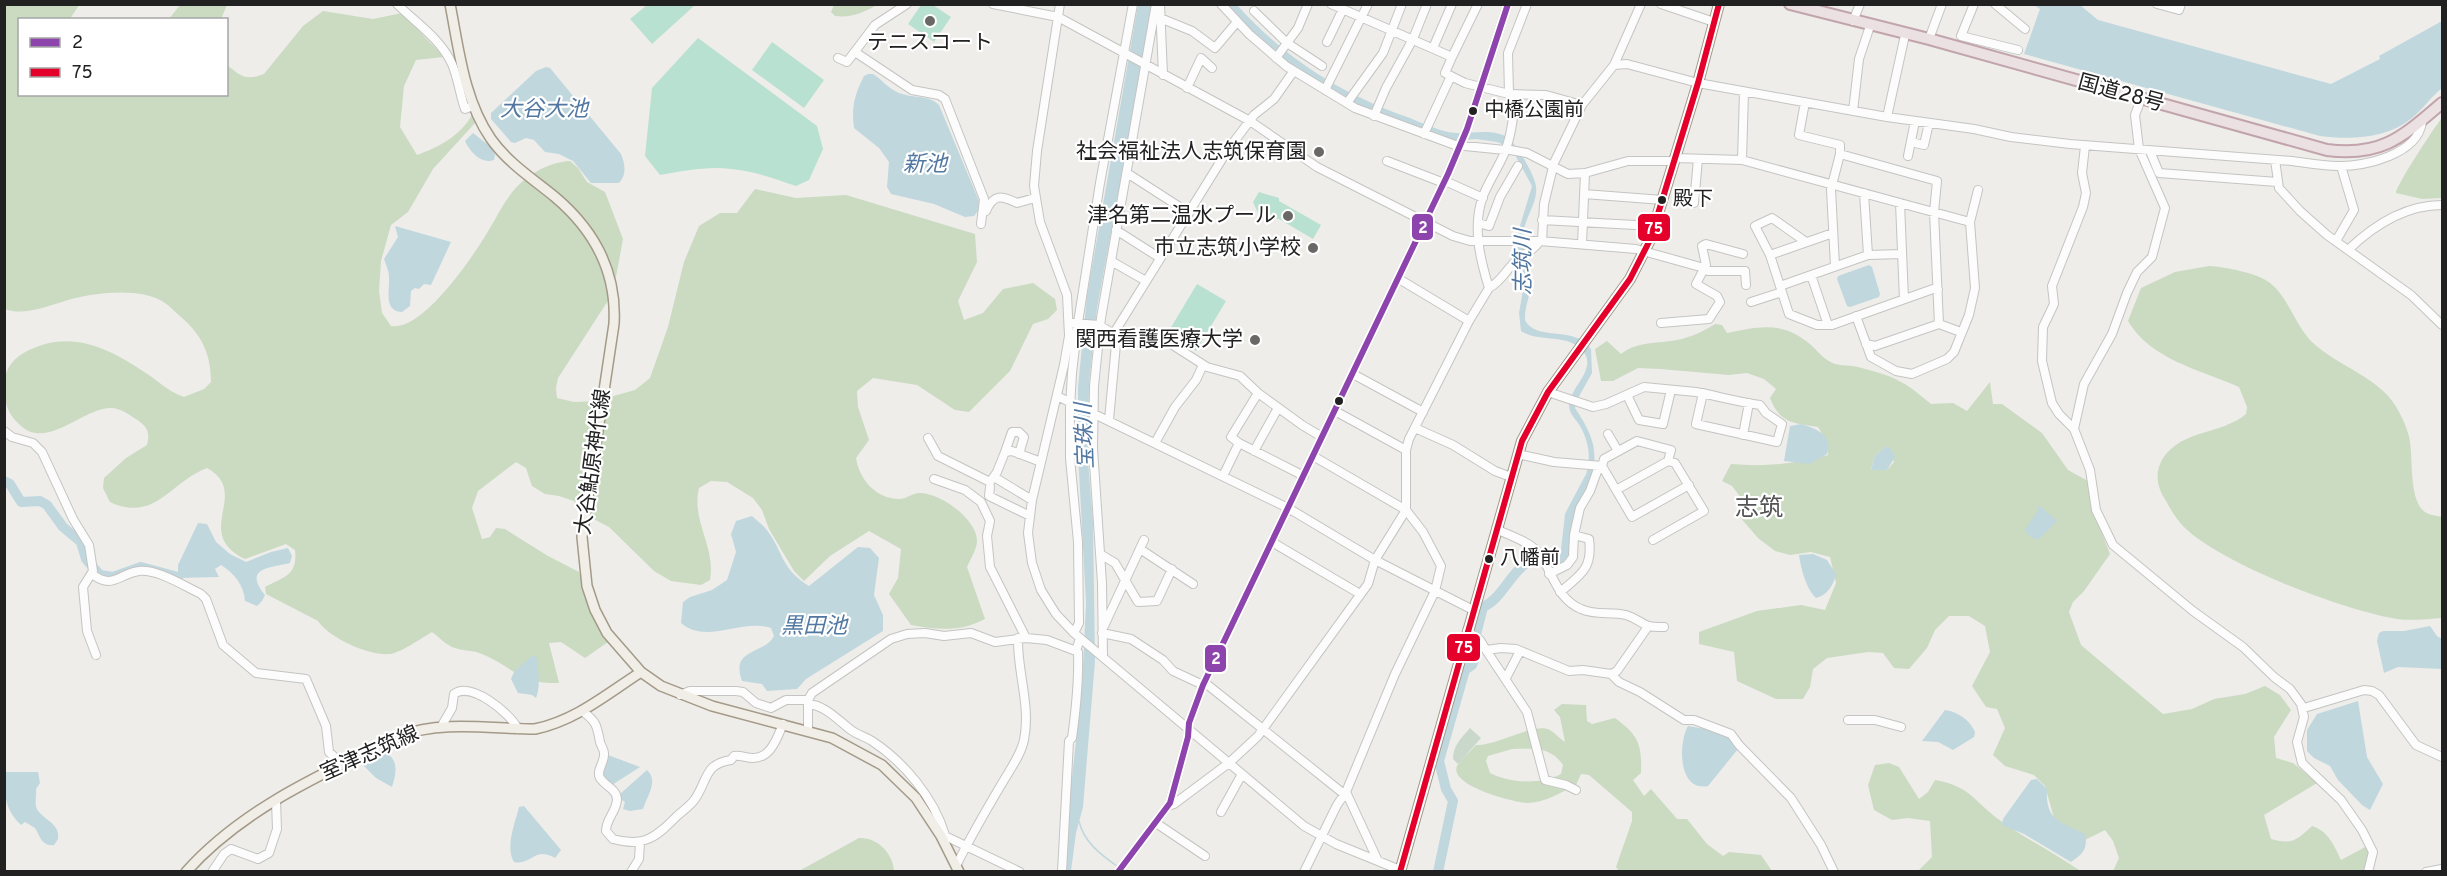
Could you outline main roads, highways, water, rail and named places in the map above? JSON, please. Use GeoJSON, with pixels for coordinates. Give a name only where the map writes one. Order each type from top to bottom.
{"type":"FeatureCollection","features":[{"type":"Feature","properties":{"kind":"highway","name":"国道28号"},"geometry":{"type":"LineString","coordinates":[[1790,4],[1905,35],[1929,39],[2322,149],[2339,151],[2367,149],[2389,143],[2405,135],[2442,103]]}},
{"type":"Feature","properties":{"kind":"main road","name":"大谷鮎原神代線"},"geometry":{"type":"LineString","coordinates":[[450,4],[463,73],[474,106],[486,131],[505,155],[566,207],[585,228],[600,250],[610,276],[614,324],[583,524],[584,570],[591,599],[601,622],[615,644],[641,672],[661,686],[680,695],[832,738],[882,765],[916,798],[943,835],[957,869]]}},
{"type":"Feature","properties":{"kind":"main road"},"geometry":{"type":"LineString","coordinates":[[1400,871],[1518,454],[1532,420],[1548,392],[1630,279],[1644,252],[1663,200],[1719,4]]}},
{"type":"Feature","properties":{"kind":"main road","name":"室津志筑線"},"geometry":{"type":"LineString","coordinates":[[186,872],[213,845],[276,801],[342,764],[414,730],[441,727],[518,729],[548,726],[564,721],[582,711],[641,672]]}},
{"type":"Feature","properties":{"kind":"water","name":"宝珠川"},"geometry":{"type":"Polygon","coordinates":[[[1138,5],[1153,5],[1097,308],[1089,383],[1088,461],[1093,523],[1095,661],[1083,807],[1076,833],[1071,871],[1065,872],[1071,786],[1082,687],[1086,603],[1078,453],[1078,387],[1087,296],[1138,5]]]}},
{"type":"Feature","properties":{"kind":"water"},"geometry":{"type":"Polygon","coordinates":[[[1223,5],[1237,5],[1295,58],[1316,73],[1361,98],[1443,131],[1500,134],[1515,145],[1529,168],[1536,187],[1535,198],[1524,230],[1524,243],[1531,280],[1525,320],[1530,327],[1547,333],[1576,337],[1591,349],[1592,373],[1575,408],[1588,429],[1594,449],[1593,469],[1585,493],[1581,488],[1587,472],[1589,457],[1587,441],[1571,414],[1569,405],[1586,371],[1586,357],[1576,345],[1528,335],[1521,331],[1519,313],[1525,279],[1518,254],[1517,236],[1532,186],[1514,153],[1497,142],[1476,139],[1454,141],[1355,106],[1288,66],[1223,5]]]}},
{"type":"Feature","properties":{"kind":"water"},"geometry":{"type":"Polygon","coordinates":[[[2034,5],[2080,5],[2098,20],[2331,84],[2380,59],[2379,56],[2442,21],[2442,88],[2412,118],[2391,130],[2356,138],[2320,136],[2024,54],[2040,9],[2034,5]]]}},
{"type":"Feature","properties":{"kind":"water","name":"大谷大池"},"geometry":{"type":"Polygon","coordinates":[[[546,67],[550,68],[621,154],[624,169],[619,183],[591,183],[573,161],[559,154],[545,152],[534,140],[526,138],[515,143],[511,142],[491,119],[491,113],[536,71],[546,67]]]}},
{"type":"Feature","properties":{"kind":"water","name":"新池"},"geometry":{"type":"Polygon","coordinates":[[[873,74],[897,92],[930,99],[939,105],[979,201],[978,211],[974,216],[965,217],[934,204],[891,194],[887,187],[889,162],[879,148],[854,128],[853,114],[858,89],[864,76],[873,74]]]}},
{"type":"Feature","properties":{"kind":"water"},"geometry":{"type":"Polygon","coordinates":[[[473,133],[492,148],[495,155],[494,160],[485,161],[470,149],[465,141],[473,133]]]}},
{"type":"Feature","properties":{"kind":"water"},"geometry":{"type":"Polygon","coordinates":[[[395,226],[451,242],[431,285],[424,284],[419,289],[415,288],[411,291],[410,306],[402,312],[396,311],[390,304],[389,275],[384,259],[398,237],[395,226]]]}},
{"type":"Feature","properties":{"kind":"water"},"geometry":{"type":"Polygon","coordinates":[[[1869,265],[1872,267],[1879,297],[1847,306],[1837,279],[1838,276],[1869,265]]]}},
{"type":"Feature","properties":{"kind":"water"},"geometry":{"type":"Polygon","coordinates":[[[1801,424],[1818,431],[1828,442],[1827,454],[1810,464],[1784,461],[1790,426],[1801,424]]]}},
{"type":"Feature","properties":{"kind":"water"},"geometry":{"type":"Polygon","coordinates":[[[1887,446],[1895,457],[1887,470],[1871,470],[1875,455],[1887,446]]]}},
{"type":"Feature","properties":{"kind":"water"},"geometry":{"type":"Polygon","coordinates":[[[2039,505],[2057,521],[2038,540],[2028,535],[2025,530],[2039,505]]]}},
{"type":"Feature","properties":{"kind":"water","name":"黒田池"},"geometry":{"type":"Polygon","coordinates":[[[752,516],[772,537],[787,566],[809,586],[858,547],[870,548],[879,558],[874,595],[883,615],[883,631],[806,679],[797,689],[767,691],[762,684],[742,681],[740,670],[744,657],[769,642],[774,636],[771,628],[748,626],[702,632],[681,623],[683,602],[690,597],[712,590],[727,580],[736,552],[731,534],[736,521],[752,516]]]}},
{"type":"Feature","properties":{"kind":"water"},"geometry":{"type":"Polygon","coordinates":[[[198,523],[207,524],[216,542],[230,554],[246,562],[288,548],[292,556],[290,563],[267,568],[258,574],[259,586],[265,595],[257,606],[245,601],[238,580],[221,565],[215,569],[219,577],[178,578],[178,565],[198,523]]]}},
{"type":"Feature","properties":{"kind":"water"},"geometry":{"type":"Polygon","coordinates":[[[1813,554],[1827,560],[1836,574],[1829,589],[1816,598],[1807,584],[1799,555],[1813,554]]]}},
{"type":"Feature","properties":{"kind":"water"},"geometry":{"type":"Polygon","coordinates":[[[2430,626],[2442,639],[2442,669],[2398,667],[2384,673],[2377,641],[2379,633],[2430,626]]]}},
{"type":"Feature","properties":{"kind":"water"},"geometry":{"type":"Polygon","coordinates":[[[532,656],[536,656],[538,672],[536,698],[532,695],[518,693],[511,679],[514,672],[532,656]]]}},
{"type":"Feature","properties":{"kind":"water"},"geometry":{"type":"Polygon","coordinates":[[[2358,701],[2367,757],[2383,784],[2370,810],[2362,805],[2338,780],[2330,766],[2314,758],[2307,751],[2307,730],[2317,714],[2358,701]]]}},
{"type":"Feature","properties":{"kind":"water"},"geometry":{"type":"Polygon","coordinates":[[[1945,710],[1963,717],[1975,732],[1974,737],[1953,750],[1938,742],[1922,741],[1945,710]]]}},
{"type":"Feature","properties":{"kind":"water"},"geometry":{"type":"Polygon","coordinates":[[[1688,726],[1712,730],[1728,736],[1738,749],[1708,786],[1698,786],[1691,782],[1683,765],[1683,743],[1688,726]]]}},
{"type":"Feature","properties":{"kind":"water"},"geometry":{"type":"Polygon","coordinates":[[[387,753],[395,764],[392,787],[376,778],[362,764],[368,757],[387,753]]]}},
{"type":"Feature","properties":{"kind":"water"},"geometry":{"type":"Polygon","coordinates":[[[608,755],[640,767],[612,785],[601,773],[608,755]]]}},
{"type":"Feature","properties":{"kind":"water"},"geometry":{"type":"Polygon","coordinates":[[[647,770],[652,784],[643,809],[630,811],[623,809],[625,802],[619,798],[620,794],[647,770]]]}},
{"type":"Feature","properties":{"kind":"water"},"geometry":{"type":"Polygon","coordinates":[[[5,772],[38,772],[40,783],[36,789],[36,807],[57,830],[58,839],[54,845],[44,843],[35,828],[25,822],[21,825],[15,819],[8,807],[5,794],[5,772]]]}},
{"type":"Feature","properties":{"kind":"water"},"geometry":{"type":"Polygon","coordinates":[[[2037,779],[2047,789],[2049,807],[2056,819],[2085,834],[2084,851],[2071,862],[2024,834],[2002,825],[2003,819],[2031,780],[2037,779]]]}},
{"type":"Feature","properties":{"kind":"water"},"geometry":{"type":"Polygon","coordinates":[[[524,806],[561,850],[555,858],[542,854],[525,861],[514,862],[510,849],[512,835],[519,807],[524,806]]]}},
{"type":"Feature","properties":{"kind":"waterway","name":"志筑川"},"geometry":{"type":"LineString","coordinates":[[1438,872],[1453,801],[1446,789],[1439,761],[1465,670],[1472,665],[1477,654],[1474,642],[1483,607],[1495,599],[1525,564],[1534,561],[1549,563],[1565,558],[1570,515],[1589,479]]}},
{"type":"Feature","properties":{"kind":"waterway"},"geometry":{"type":"LineString","coordinates":[[4,481],[10,484],[21,502],[40,501],[47,505],[63,527],[81,542],[86,559],[100,575],[113,577],[141,567],[178,577]]}},
{"type":"Feature","properties":{"kind":"waterway"},"geometry":{"type":"LineString","coordinates":[[1079,821],[1089,841],[1117,866]]}},
{"type":"Feature","properties":{"kind":"place","name":"テニスコート"},"geometry":{"type":"Point","coordinates":[930,21]}},
{"type":"Feature","properties":{"kind":"place","name":"中橋公園前"},"geometry":{"type":"Point","coordinates":[1473,111]}},
{"type":"Feature","properties":{"kind":"place","name":"社会福祉法人志筑保育園"},"geometry":{"type":"Point","coordinates":[1319,152]}},
{"type":"Feature","properties":{"kind":"place","name":"殿下"},"geometry":{"type":"Point","coordinates":[1662,200]}},
{"type":"Feature","properties":{"kind":"place","name":"津名第二温水プール"},"geometry":{"type":"Point","coordinates":[1288,216]}},
{"type":"Feature","properties":{"kind":"place","name":"市立志筑小学校"},"geometry":{"type":"Point","coordinates":[1313,248]}},
{"type":"Feature","properties":{"kind":"place","name":"関西看護医療大学"},"geometry":{"type":"Point","coordinates":[1255,340]}},
{"type":"Feature","properties":{"kind":"place","name":"八幡前"},"geometry":{"type":"Point","coordinates":[1489,559]}},
{"type":"Feature","properties":{"kind":"district","name":"志筑"},"geometry":{"type":"Point","coordinates":[1759,509]}}]}
